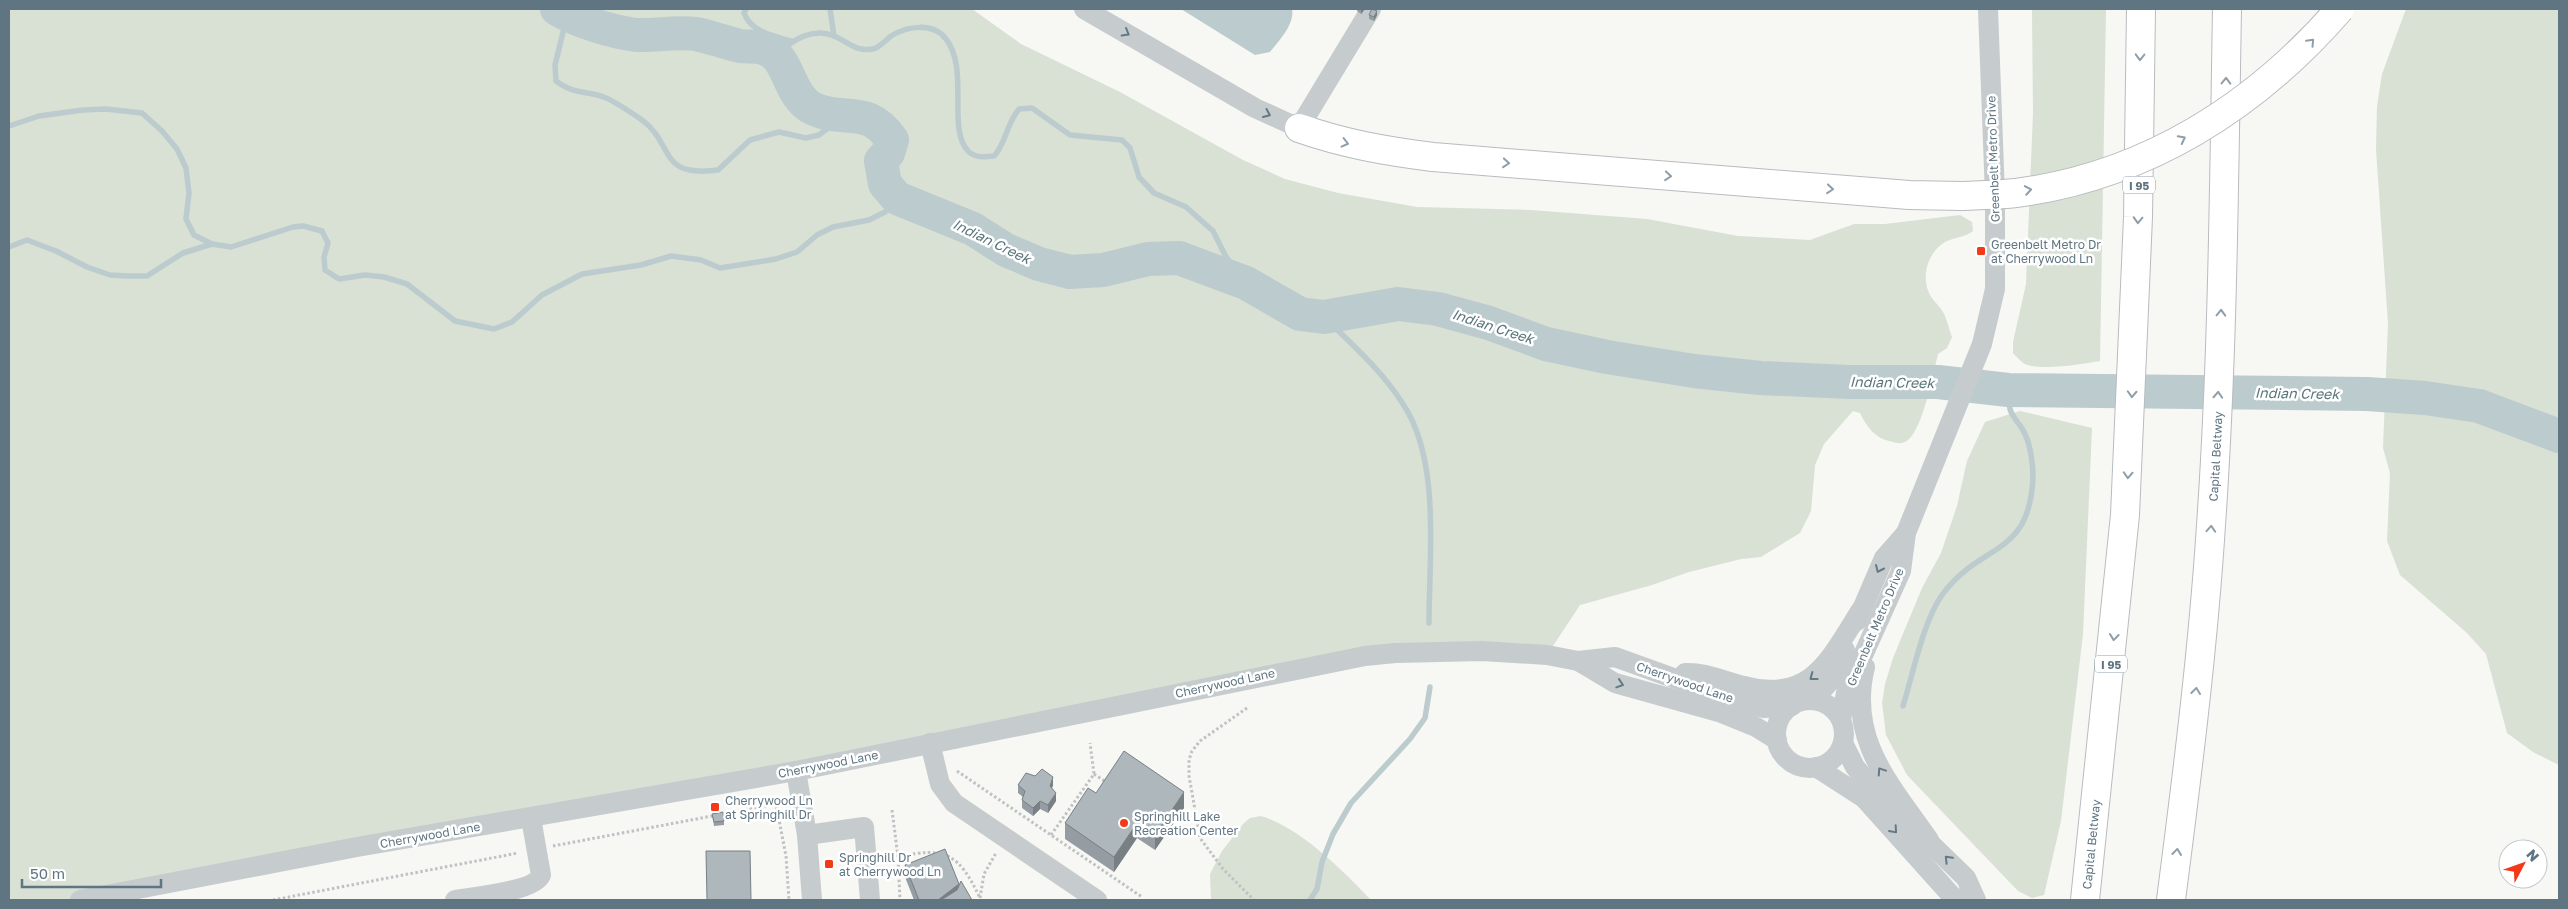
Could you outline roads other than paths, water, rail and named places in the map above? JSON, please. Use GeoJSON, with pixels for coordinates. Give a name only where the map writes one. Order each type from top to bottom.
{"type":"FeatureCollection","features":[{"type":"Feature","properties":{"kind":"highway","name":"Capital Beltway"},"geometry":{"type":"LineString","coordinates":[[2085,900],[2115,628],[2125,515],[2133,362],[2141,9]]}},
{"type":"Feature","properties":{"kind":"highway","name":"Capital Beltway"},"geometry":{"type":"LineString","coordinates":[[2171,900],[2200,653],[2211,525],[2220,362],[2227,9]]}},
{"type":"Feature","properties":{"kind":"highway"},"geometry":{"type":"LineString","coordinates":[[1299,128],[1338,142],[1372,150],[1433,157],[1909,195],[1962,196],[2016,193],[2055,186],[2106,172],[2149,155],[2195,133],[2237,106],[2308,45],[2340,9]]}},
{"type":"Feature","properties":{"kind":"street"},"geometry":{"type":"LineString","coordinates":[[1084,9],[1255,108],[1299,128],[1371,9]]}},
{"type":"Feature","properties":{"kind":"street","name":"Greenbelt Metro Drive"},"geometry":{"type":"LineString","coordinates":[[1841,719],[1846,693],[1901,571],[1906,534],[1982,344],[1989,317],[1995,280],[1995,196],[1988,9]]}},
{"type":"Feature","properties":{"kind":"street","name":"Greenbelt Metro Drive"},"geometry":{"type":"LineString","coordinates":[[1813,700],[1835,676],[1884,558],[1906,534]]}},
{"type":"Feature","properties":{"kind":"street"},"geometry":{"type":"LineString","coordinates":[[1664,674],[1699,673],[1764,692],[1796,687],[1808,681],[1822,670],[1861,610]]}},
{"type":"Feature","properties":{"kind":"street"},"geometry":{"type":"LineString","coordinates":[[1872,638],[1862,680],[1863,728],[1877,766],[1929,840]]}},
{"type":"Feature","properties":{"kind":"street","name":"Cherrywood Lane"},"geometry":{"type":"LineString","coordinates":[[80,900],[357,847],[796,771],[1365,656],[1404,652],[1482,651],[1547,655],[1578,661],[1615,658],[1748,705],[1764,708],[1792,706]]}},
{"type":"Feature","properties":{"kind":"street","name":"Cherrywood Lane"},"geometry":{"type":"LineString","coordinates":[[1578,661],[1615,683],[1719,712],[1756,727],[1777,740]]}},
{"type":"Feature","properties":{"kind":"street"},"geometry":{"type":"LineString","coordinates":[[1813,700],[1829,706],[1841,719],[1844,734],[1843,743],[1830,761],[1816,767],[1792,763],[1780,748],[1777,740],[1779,721],[1792,706],[1803,701],[1813,700]]}},
{"type":"Feature","properties":{"kind":"street"},"geometry":{"type":"LineString","coordinates":[[930,743],[940,784],[954,803],[1097,900]]}},
{"type":"Feature","properties":{"kind":"street"},"geometry":{"type":"LineString","coordinates":[[1843,743],[1856,766],[1872,788],[1929,840],[1966,878],[1976,900]]}},
{"type":"Feature","properties":{"kind":"street"},"geometry":{"type":"LineString","coordinates":[[1816,767],[1864,798],[1951,895],[1959,900]]}},
{"type":"Feature","properties":{"kind":"street"},"geometry":{"type":"LineString","coordinates":[[796,771],[807,834],[812,900]]}},
{"type":"Feature","properties":{"kind":"street"},"geometry":{"type":"LineString","coordinates":[[455,900],[525,887],[536,882],[541,875],[548,849],[531,818]]}},
{"type":"Feature","properties":{"kind":"street"},"geometry":{"type":"LineString","coordinates":[[807,834],[864,827],[870,900]]}},
{"type":"Feature","properties":{"kind":"waterway","name":"Indian Creek"},"geometry":{"type":"LineString","coordinates":[[557,9],[584,22],[627,34],[696,34],[740,46],[763,48],[772,52],[784,67],[798,94],[812,108],[834,115],[864,118],[883,129],[892,140],[888,153],[881,161],[885,184],[897,198],[973,229],[1006,250],[1039,264],[1070,272],[1103,270],[1148,259],[1179,258],[1246,283],[1300,314],[1324,317],[1398,304],[1438,309],[1489,323],[1546,344],[1607,357],[1694,371],[1760,378],[1850,382],[1938,382],[2008,390],[2367,394],[2425,398],[2479,406],[2559,436]]}},
{"type":"Feature","properties":{"kind":"waterway"},"geometry":{"type":"LineString","coordinates":[[746,9],[744,13],[747,19],[757,29],[791,41]]}},
{"type":"Feature","properties":{"kind":"waterway"},"geometry":{"type":"LineString","coordinates":[[830,9],[834,36]]}},
{"type":"Feature","properties":{"kind":"waterway"},"geometry":{"type":"LineString","coordinates":[[567,16],[555,65],[556,81],[570,89],[606,98],[642,120],[652,129],[676,164],[685,169],[699,171],[718,170],[750,140],[779,132],[806,138],[819,135],[845,115]]}},
{"type":"Feature","properties":{"kind":"waterway"},"geometry":{"type":"LineString","coordinates":[[777,54],[796,40],[811,34],[818,33],[834,36],[857,48],[867,50],[878,47],[891,36],[905,30],[920,27],[934,30],[946,39],[953,52],[958,82],[959,130],[962,142],[969,152],[984,157],[994,156],[1019,109],[1032,108],[1070,135],[1122,140],[1130,148],[1139,177],[1154,193],[1186,207],[1213,231],[1226,257],[1246,283]]}},
{"type":"Feature","properties":{"kind":"waterway"},"geometry":{"type":"LineString","coordinates":[[9,126],[39,116],[83,110],[106,109],[142,113],[162,131],[177,149],[186,168],[189,193],[186,219],[194,235],[212,244],[231,247],[293,227],[303,226],[322,231],[328,243],[324,257],[325,270],[339,279],[365,275],[384,277],[407,284],[455,321],[494,329],[512,322],[542,295],[582,274],[641,265],[671,256],[701,260],[720,268],[776,259],[797,252],[817,235],[833,227],[869,220],[885,212],[897,198]]}},
{"type":"Feature","properties":{"kind":"waterway"},"geometry":{"type":"LineString","coordinates":[[9,247],[27,240],[56,251],[87,267],[110,275],[147,276],[183,253],[212,244]]}},
{"type":"Feature","properties":{"kind":"waterway"},"geometry":{"type":"LineString","coordinates":[[1324,317],[1386,380],[1403,404],[1415,427],[1423,453],[1428,481],[1431,539],[1429,623]]}},
{"type":"Feature","properties":{"kind":"waterway"},"geometry":{"type":"LineString","coordinates":[[1903,706],[1919,649],[1935,606],[1957,578],[2013,536],[2023,522],[2030,503],[2033,476],[2031,453],[2024,432],[2011,412],[2008,390]]}},
{"type":"Feature","properties":{"kind":"waterway"},"geometry":{"type":"LineString","coordinates":[[1310,900],[1317,889],[1322,862],[1333,834],[1351,803],[1410,739],[1425,718],[1430,687]]}},
{"type":"Feature","properties":{"kind":"place","name":"Greenbelt Metro Dr at Cherrywood Ln"},"geometry":{"type":"Point","coordinates":[1981,251]}},
{"type":"Feature","properties":{"kind":"place","name":"Cherrywood Ln at Springhill Dr"},"geometry":{"type":"Point","coordinates":[715,807]}},
{"type":"Feature","properties":{"kind":"place","name":"Springhill Lake Recreation Center"},"geometry":{"type":"Point","coordinates":[1124,823]}},
{"type":"Feature","properties":{"kind":"place","name":"Springhill Dr at Cherrywood Ln"},"geometry":{"type":"Point","coordinates":[829,864]}}]}
